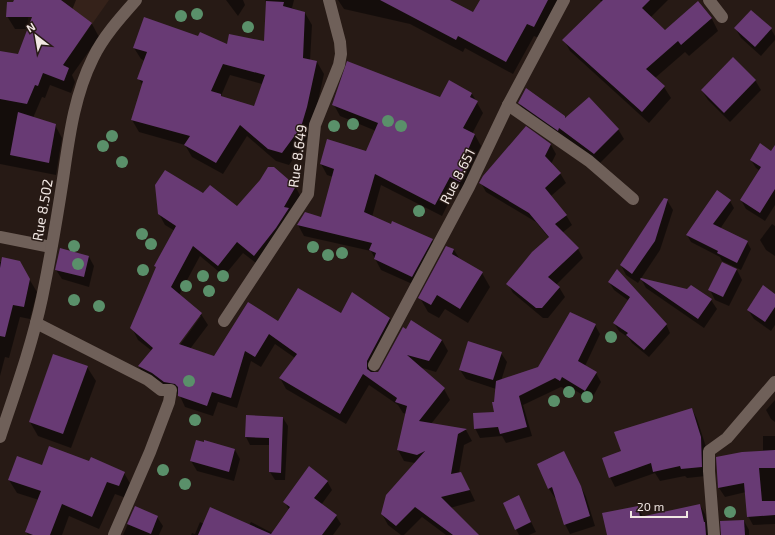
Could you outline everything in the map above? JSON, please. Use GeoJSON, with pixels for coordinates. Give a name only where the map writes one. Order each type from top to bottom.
{"type":"FeatureCollection","features":[{"type":"Feature","properties":{"kind":"street","name":"Rue 8.502"},"geometry":{"type":"LineString","coordinates":[[0,437],[36,323],[42,299],[67,147],[78,98],[93,57],[112,27],[136,0]]}},
{"type":"Feature","properties":{"kind":"street","name":"Rue 8.649"},"geometry":{"type":"LineString","coordinates":[[224,320],[308,194],[315,125],[339,65],[341,54],[340,42],[329,0]]}},
{"type":"Feature","properties":{"kind":"street","name":"Rue 8.651"},"geometry":{"type":"LineString","coordinates":[[374,365],[469,187],[508,105],[564,0]]}},
{"type":"Feature","properties":{"kind":"street"},"geometry":{"type":"LineString","coordinates":[[709,0],[722,17]]}},
{"type":"Feature","properties":{"kind":"street"},"geometry":{"type":"LineString","coordinates":[[508,105],[589,162],[633,199]]}},
{"type":"Feature","properties":{"kind":"street"},"geometry":{"type":"LineString","coordinates":[[0,237],[51,246]]}},
{"type":"Feature","properties":{"kind":"street"},"geometry":{"type":"LineString","coordinates":[[36,323],[148,380],[161,390],[171,390],[150,452],[114,535]]}},
{"type":"Feature","properties":{"kind":"street"},"geometry":{"type":"LineString","coordinates":[[714,535],[708,471],[709,451],[727,438],[775,382]]}},
{"type":"Feature","properties":{"kind":"shaded area"},"geometry":{"type":"Polygon","coordinates":[[[40,0],[109,0],[73,51],[51,37],[27,29],[28,18],[40,0]]]}},
{"type":"Feature","properties":{"kind":"building"},"geometry":{"type":"Polygon","coordinates":[[[14,0],[61,0],[92,23],[63,65],[69,68],[64,81],[43,73],[38,86],[35,85],[27,104],[0,99],[0,51],[18,54],[32,17],[6,17],[7,2],[13,2],[14,0]]]}},
{"type":"Feature","properties":{"kind":"building"},"geometry":{"type":"Polygon","coordinates":[[[380,0],[450,0],[473,12],[480,0],[548,0],[534,27],[527,24],[506,62],[458,36],[456,40],[380,0]]]}},
{"type":"Feature","properties":{"kind":"building"},"geometry":{"type":"Polygon","coordinates":[[[603,0],[650,0],[642,8],[665,30],[698,1],[712,18],[681,45],[678,41],[646,69],[665,86],[642,112],[562,40],[603,0]]]}},
{"type":"Feature","properties":{"kind":"building"},"geometry":{"type":"Polygon","coordinates":[[[266,1],[284,2],[283,6],[305,12],[303,58],[317,61],[301,127],[282,153],[268,149],[240,125],[216,163],[184,145],[190,136],[131,120],[143,81],[137,79],[147,52],[133,48],[144,17],[198,36],[200,32],[227,44],[229,34],[264,41],[266,1]],[[223,64],[211,91],[221,94],[221,96],[254,106],[265,75],[223,64]]]}},
{"type":"Feature","properties":{"kind":"building"},"geometry":{"type":"Polygon","coordinates":[[[751,10],[772,28],[755,47],[734,28],[751,10]]]}},
{"type":"Feature","properties":{"kind":"building"},"geometry":{"type":"Polygon","coordinates":[[[733,57],[756,80],[724,113],[701,90],[733,57]]]}},
{"type":"Feature","properties":{"kind":"building"},"geometry":{"type":"Polygon","coordinates":[[[347,61],[440,97],[449,80],[472,93],[470,97],[478,101],[463,128],[475,134],[464,159],[470,163],[460,182],[450,177],[435,205],[375,174],[364,212],[391,224],[392,221],[433,239],[412,277],[374,259],[376,253],[369,250],[372,243],[297,225],[305,212],[321,217],[334,169],[320,164],[327,139],[366,151],[378,123],[332,105],[347,61]]]}},
{"type":"Feature","properties":{"kind":"building"},"geometry":{"type":"Polygon","coordinates":[[[526,88],[565,116],[565,118],[589,97],[619,129],[594,154],[559,128],[558,131],[518,103],[526,88]]]}},
{"type":"Feature","properties":{"kind":"building"},"geometry":{"type":"Polygon","coordinates":[[[18,112],[56,124],[49,163],[10,155],[18,112]]]}},
{"type":"Feature","properties":{"kind":"building"},"geometry":{"type":"Polygon","coordinates":[[[526,126],[551,144],[545,156],[561,173],[545,188],[567,215],[555,224],[579,248],[548,277],[560,287],[542,308],[536,308],[506,284],[532,252],[549,237],[529,213],[479,183],[483,176],[526,126]]]}},
{"type":"Feature","properties":{"kind":"building"},"geometry":{"type":"Polygon","coordinates":[[[760,143],[771,151],[775,145],[775,189],[760,213],[740,200],[761,167],[750,160],[760,143]]]}},
{"type":"Feature","properties":{"kind":"building"},"geometry":{"type":"Polygon","coordinates":[[[268,167],[274,167],[296,186],[284,207],[289,208],[276,228],[254,256],[237,242],[218,266],[193,246],[171,287],[202,313],[179,344],[214,356],[248,302],[278,321],[298,288],[341,313],[352,292],[390,318],[367,361],[367,369],[371,372],[378,372],[403,327],[406,329],[411,320],[442,340],[429,361],[407,355],[445,388],[419,421],[467,429],[458,434],[451,474],[461,472],[470,490],[441,497],[479,535],[453,535],[415,507],[396,526],[381,514],[386,495],[425,451],[417,455],[397,450],[407,406],[395,402],[397,398],[363,374],[340,414],[279,378],[297,354],[269,334],[255,357],[245,351],[231,398],[212,392],[207,406],[178,396],[178,387],[175,384],[164,382],[152,373],[138,366],[153,348],[130,328],[156,267],[154,266],[176,226],[158,214],[155,185],[165,170],[203,193],[210,185],[237,206],[260,180],[268,167]]]}},
{"type":"Feature","properties":{"kind":"building"},"geometry":{"type":"Polygon","coordinates":[[[717,190],[731,200],[713,224],[748,241],[737,263],[717,253],[718,251],[686,235],[717,190]]]}},
{"type":"Feature","properties":{"kind":"building"},"geometry":{"type":"Polygon","coordinates":[[[664,198],[668,199],[655,241],[632,274],[620,265],[664,198]]]}},
{"type":"Feature","properties":{"kind":"building"},"geometry":{"type":"Polygon","coordinates":[[[446,246],[454,249],[452,254],[483,272],[460,309],[437,295],[431,305],[418,298],[446,246]]]}},
{"type":"Feature","properties":{"kind":"building"},"geometry":{"type":"Polygon","coordinates":[[[60,248],[89,256],[84,277],[55,270],[60,248]]]}},
{"type":"Feature","properties":{"kind":"building"},"geometry":{"type":"Polygon","coordinates":[[[2,257],[20,261],[30,279],[24,307],[13,305],[5,337],[0,336],[0,268],[2,257]]]}},
{"type":"Feature","properties":{"kind":"building"},"geometry":{"type":"Polygon","coordinates":[[[722,262],[737,269],[723,297],[708,290],[722,262]]]}},
{"type":"Feature","properties":{"kind":"building"},"geometry":{"type":"Polygon","coordinates":[[[617,269],[667,324],[644,350],[626,335],[628,333],[613,323],[630,297],[608,282],[617,269]]]}},
{"type":"Feature","properties":{"kind":"building"},"geometry":{"type":"Polygon","coordinates":[[[640,279],[687,289],[691,285],[712,299],[698,319],[640,279]]]}},
{"type":"Feature","properties":{"kind":"building"},"geometry":{"type":"Polygon","coordinates":[[[763,285],[775,294],[775,307],[765,322],[747,310],[763,285]]]}},
{"type":"Feature","properties":{"kind":"building"},"geometry":{"type":"Polygon","coordinates":[[[570,312],[596,324],[578,361],[597,372],[585,391],[562,377],[560,381],[555,378],[519,396],[527,427],[500,434],[498,427],[474,429],[473,413],[494,412],[492,402],[494,402],[496,381],[538,367],[570,312]]]}},
{"type":"Feature","properties":{"kind":"building"},"geometry":{"type":"Polygon","coordinates":[[[468,341],[502,352],[493,380],[459,370],[468,341]]]}},
{"type":"Feature","properties":{"kind":"building"},"geometry":{"type":"Polygon","coordinates":[[[53,354],[88,366],[63,434],[29,422],[53,354]]]}},
{"type":"Feature","properties":{"kind":"building"},"geometry":{"type":"Polygon","coordinates":[[[692,408],[701,437],[702,467],[681,469],[680,466],[653,472],[651,463],[609,478],[602,458],[621,451],[614,432],[692,408]]]}},
{"type":"Feature","properties":{"kind":"building"},"geometry":{"type":"Polygon","coordinates":[[[246,415],[283,417],[281,473],[269,472],[269,438],[245,437],[246,415]]]}},
{"type":"Feature","properties":{"kind":"building"},"geometry":{"type":"Polygon","coordinates":[[[196,440],[204,442],[204,440],[235,449],[229,472],[190,461],[196,440]]]}},
{"type":"Feature","properties":{"kind":"building"},"geometry":{"type":"Polygon","coordinates":[[[49,446],[89,461],[91,457],[125,472],[119,486],[107,482],[92,517],[62,504],[50,535],[33,535],[25,532],[41,491],[8,480],[17,456],[42,465],[49,446]]]}},
{"type":"Feature","properties":{"kind":"building"},"geometry":{"type":"Polygon","coordinates":[[[775,450],[775,468],[759,468],[762,501],[775,501],[775,515],[747,517],[744,483],[718,488],[716,457],[742,452],[775,450]]]}},
{"type":"Feature","properties":{"kind":"building"},"geometry":{"type":"Polygon","coordinates":[[[564,451],[581,486],[590,516],[564,525],[552,487],[548,489],[537,464],[564,451]]]}},
{"type":"Feature","properties":{"kind":"building"},"geometry":{"type":"Polygon","coordinates":[[[309,466],[328,481],[314,498],[337,515],[322,535],[198,535],[210,507],[271,534],[290,507],[283,502],[309,466]]]}},
{"type":"Feature","properties":{"kind":"building"},"geometry":{"type":"Polygon","coordinates":[[[519,495],[531,522],[515,530],[503,503],[519,495]]]}},
{"type":"Feature","properties":{"kind":"building"},"geometry":{"type":"Polygon","coordinates":[[[700,504],[705,522],[706,535],[607,535],[602,513],[638,506],[640,517],[700,504]]]}},
{"type":"Feature","properties":{"kind":"building"},"geometry":{"type":"Polygon","coordinates":[[[135,506],[158,516],[151,534],[127,524],[135,506]]]}},
{"type":"Feature","properties":{"kind":"building"},"geometry":{"type":"Polygon","coordinates":[[[744,520],[745,535],[721,535],[720,521],[744,520]]]}}]}
